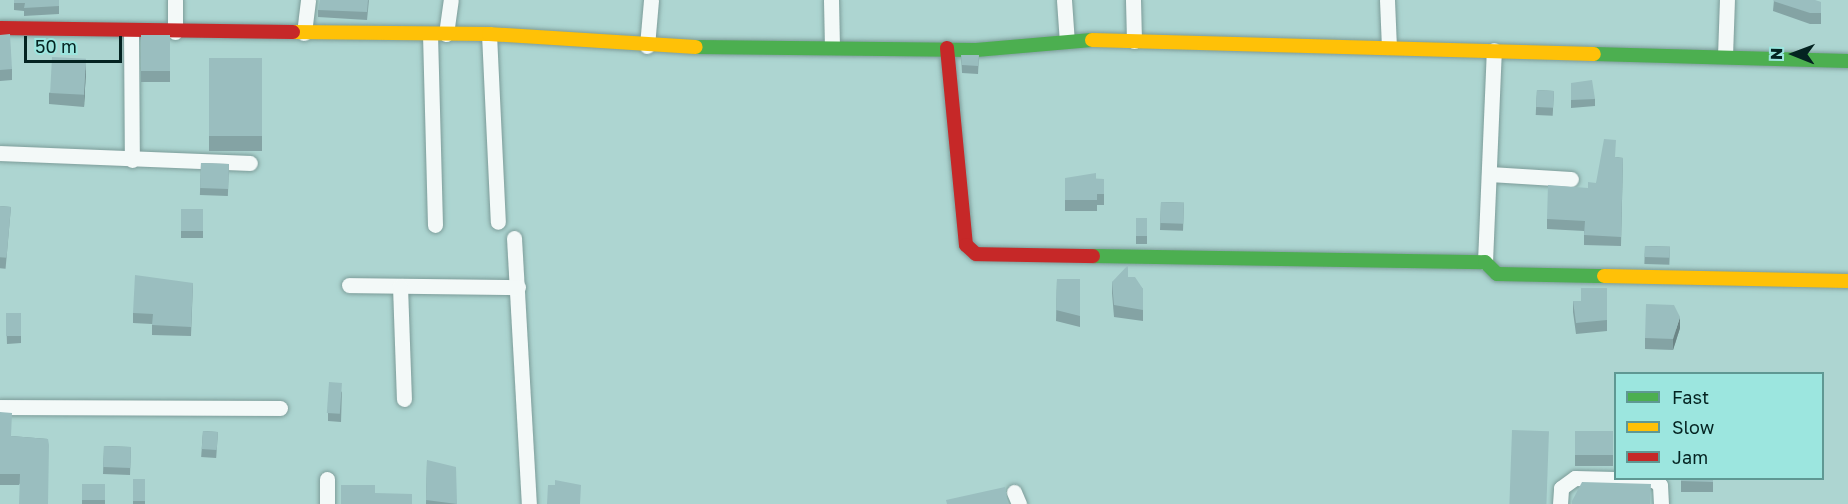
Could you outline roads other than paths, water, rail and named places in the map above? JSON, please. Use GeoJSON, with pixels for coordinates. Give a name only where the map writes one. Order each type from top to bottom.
{"type":"FeatureCollection","features":[{"type":"Feature","properties":{"kind":"street"},"geometry":{"type":"LineString","coordinates":[[175,0],[175,32]]}},
{"type":"Feature","properties":{"kind":"street"},"geometry":{"type":"LineString","coordinates":[[304,33],[308,0]]}},
{"type":"Feature","properties":{"kind":"street"},"geometry":{"type":"LineString","coordinates":[[446,34],[452,0]]}},
{"type":"Feature","properties":{"kind":"street"},"geometry":{"type":"LineString","coordinates":[[647,46],[651,0]]}},
{"type":"Feature","properties":{"kind":"street"},"geometry":{"type":"LineString","coordinates":[[831,0],[832,47]]}},
{"type":"Feature","properties":{"kind":"street"},"geometry":{"type":"LineString","coordinates":[[1064,0],[1067,39]]}},
{"type":"Feature","properties":{"kind":"street"},"geometry":{"type":"LineString","coordinates":[[1133,0],[1134,41]]}},
{"type":"Feature","properties":{"kind":"street"},"geometry":{"type":"LineString","coordinates":[[1388,0],[1389,47]]}},
{"type":"Feature","properties":{"kind":"street"},"geometry":{"type":"LineString","coordinates":[[1725,56],[1727,0]]}},
{"type":"Feature","properties":{"kind":"street"},"geometry":{"type":"LineString","coordinates":[[0,28],[175,32],[489,34],[647,46],[946,48],[1067,39],[1848,61]]}},
{"type":"Feature","properties":{"kind":"street"},"geometry":{"type":"LineString","coordinates":[[131,31],[132,160]]}},
{"type":"Feature","properties":{"kind":"street"},"geometry":{"type":"LineString","coordinates":[[429,34],[435,225]]}},
{"type":"Feature","properties":{"kind":"street"},"geometry":{"type":"LineString","coordinates":[[489,34],[498,222]]}},
{"type":"Feature","properties":{"kind":"street"},"geometry":{"type":"LineString","coordinates":[[946,48],[966,245],[976,254],[1485,262],[1497,274],[1848,281]]}},
{"type":"Feature","properties":{"kind":"street"},"geometry":{"type":"LineString","coordinates":[[1485,262],[1494,50]]}},
{"type":"Feature","properties":{"kind":"street"},"geometry":{"type":"LineString","coordinates":[[0,153],[250,163]]}},
{"type":"Feature","properties":{"kind":"street"},"geometry":{"type":"LineString","coordinates":[[1488,174],[1571,179]]}},
{"type":"Feature","properties":{"kind":"street"},"geometry":{"type":"LineString","coordinates":[[514,238],[529,504]]}},
{"type":"Feature","properties":{"kind":"street"},"geometry":{"type":"LineString","coordinates":[[349,285],[518,287]]}},
{"type":"Feature","properties":{"kind":"street"},"geometry":{"type":"LineString","coordinates":[[400,286],[404,399]]}},
{"type":"Feature","properties":{"kind":"street"},"geometry":{"type":"LineString","coordinates":[[0,406],[280,408]]}},
{"type":"Feature","properties":{"kind":"street"},"geometry":{"type":"LineString","coordinates":[[1560,504],[1564,483],[1575,478],[1614,479]]}},
{"type":"Feature","properties":{"kind":"street"},"geometry":{"type":"LineString","coordinates":[[327,479],[327,504]]}},
{"type":"Feature","properties":{"kind":"street"},"geometry":{"type":"LineString","coordinates":[[1654,480],[1660,485],[1662,504]]}}]}
